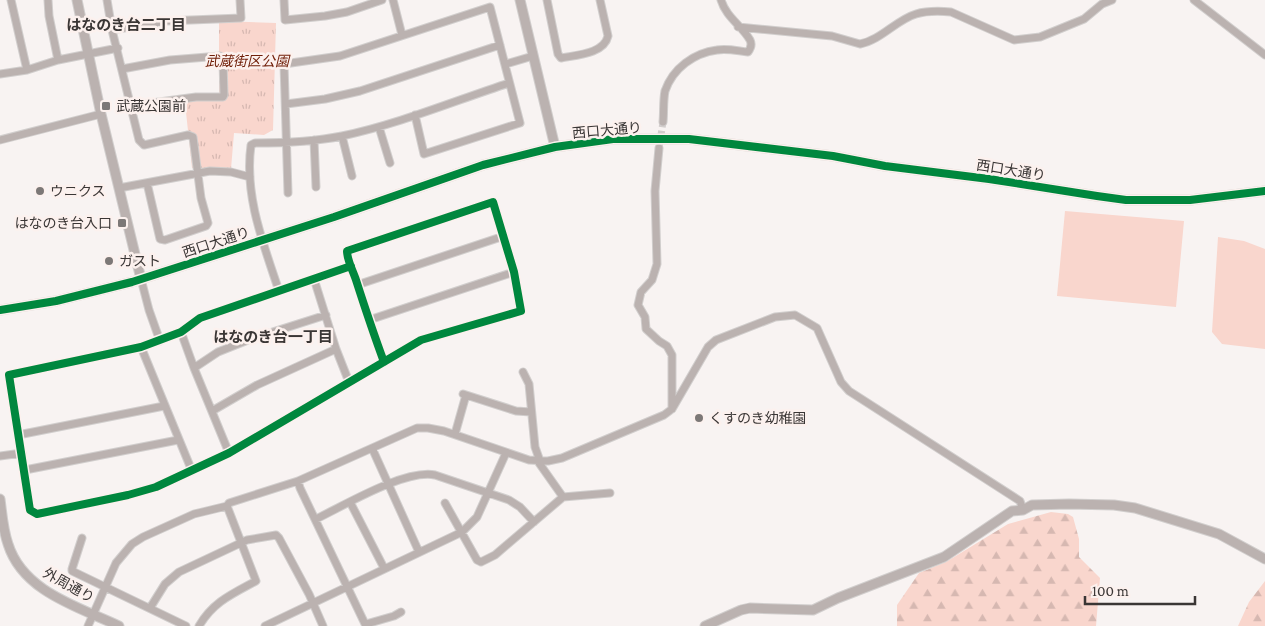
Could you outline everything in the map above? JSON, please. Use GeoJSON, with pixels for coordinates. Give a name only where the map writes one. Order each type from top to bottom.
{"type":"FeatureCollection","features":[{"type":"Feature","properties":{"kind":"street"},"geometry":{"type":"LineString","coordinates":[[11,0],[27,70]]}},
{"type":"Feature","properties":{"kind":"street"},"geometry":{"type":"LineString","coordinates":[[48,0],[49,16],[58,60]]}},
{"type":"Feature","properties":{"kind":"street"},"geometry":{"type":"LineString","coordinates":[[77,0],[101,114],[141,279],[160,341]]}},
{"type":"Feature","properties":{"kind":"street"},"geometry":{"type":"LineString","coordinates":[[107,0],[112,30],[141,144],[188,136],[193,137],[201,198],[208,223],[206,226],[165,240],[160,239],[147,183]]}},
{"type":"Feature","properties":{"kind":"street"},"geometry":{"type":"LineString","coordinates":[[112,30],[166,20],[241,18],[240,0]]}},
{"type":"Feature","properties":{"kind":"street"},"geometry":{"type":"LineString","coordinates":[[284,0],[284,20],[340,13],[382,0]]}},
{"type":"Feature","properties":{"kind":"street"},"geometry":{"type":"LineString","coordinates":[[393,0],[402,35]]}},
{"type":"Feature","properties":{"kind":"street"},"geometry":{"type":"LineString","coordinates":[[520,0],[555,147]]}},
{"type":"Feature","properties":{"kind":"street"},"geometry":{"type":"LineString","coordinates":[[547,0],[558,54],[561,58],[585,54],[595,50],[607,40],[608,36],[600,0]]}},
{"type":"Feature","properties":{"kind":"street"},"geometry":{"type":"LineString","coordinates":[[663,122],[665,91],[681,66],[700,55],[719,49],[748,52],[751,47],[751,41],[738,27],[722,5],[721,0]]}},
{"type":"Feature","properties":{"kind":"street"},"geometry":{"type":"LineString","coordinates":[[738,27],[832,36],[860,44],[881,35],[915,14],[942,11],[951,12],[1014,40],[1040,37],[1084,19],[1102,4],[1112,0]]}},
{"type":"Feature","properties":{"kind":"street"},"geometry":{"type":"LineString","coordinates":[[1194,0],[1265,55]]}},
{"type":"Feature","properties":{"kind":"street"},"geometry":{"type":"LineString","coordinates":[[288,193],[284,64],[340,56],[490,7],[520,122],[424,154],[415,115]]}},
{"type":"Feature","properties":{"kind":"street"},"geometry":{"type":"LineString","coordinates":[[286,104],[325,99],[360,91],[500,45]]}},
{"type":"Feature","properties":{"kind":"street"},"geometry":{"type":"LineString","coordinates":[[0,74],[27,70],[58,60],[118,48]]}},
{"type":"Feature","properties":{"kind":"street"},"geometry":{"type":"LineString","coordinates":[[122,69],[198,57],[220,56],[223,61],[223,97],[196,97],[130,106]]}},
{"type":"Feature","properties":{"kind":"street"},"geometry":{"type":"LineString","coordinates":[[506,64],[532,56]]}},
{"type":"Feature","properties":{"kind":"street"},"geometry":{"type":"LineString","coordinates":[[279,291],[255,214],[250,178],[252,145],[255,143],[287,143],[314,140],[342,136],[379,127],[509,82]]}},
{"type":"Feature","properties":{"kind":"street"},"geometry":{"type":"LineString","coordinates":[[0,140],[101,114]]}},
{"type":"Feature","properties":{"kind":"street"},"geometry":{"type":"LineString","coordinates":[[379,127],[390,163]]}},
{"type":"Feature","properties":{"kind":"street"},"geometry":{"type":"LineString","coordinates":[[342,136],[352,176]]}},
{"type":"Feature","properties":{"kind":"street","name":"西口大通り"},"geometry":{"type":"LineString","coordinates":[[0,310],[56,301],[141,279],[334,217],[483,165],[555,147],[613,139],[689,139],[832,156],[885,166],[989,179],[1126,200],[1190,200],[1265,191]]}},
{"type":"Feature","properties":{"kind":"street"},"geometry":{"type":"LineString","coordinates":[[314,140],[316,187]]}},
{"type":"Feature","properties":{"kind":"street"},"geometry":{"type":"LineString","coordinates":[[659,148],[655,191],[657,264],[652,280],[641,292],[638,305],[645,317],[646,329],[667,346],[672,356],[672,409]]}},
{"type":"Feature","properties":{"kind":"street"},"geometry":{"type":"LineString","coordinates":[[119,188],[210,172],[231,172],[250,178]]}},
{"type":"Feature","properties":{"kind":"street"},"geometry":{"type":"LineString","coordinates":[[351,266],[200,318],[181,332],[141,347],[11,373],[8,377],[25,470],[30,510],[37,514],[128,495],[156,487],[229,453],[349,382],[384,362],[421,340],[521,311],[514,272],[493,202],[347,251],[384,362]]}},
{"type":"Feature","properties":{"kind":"street"},"geometry":{"type":"LineString","coordinates":[[358,285],[504,236]]}},
{"type":"Feature","properties":{"kind":"street"},"geometry":{"type":"LineString","coordinates":[[369,320],[514,272]]}},
{"type":"Feature","properties":{"kind":"street"},"geometry":{"type":"LineString","coordinates":[[314,279],[336,349],[349,382]]}},
{"type":"Feature","properties":{"kind":"street"},"geometry":{"type":"LineString","coordinates":[[194,368],[218,352],[248,340],[326,315]]}},
{"type":"Feature","properties":{"kind":"street"},"geometry":{"type":"LineString","coordinates":[[88,626],[116,564],[132,544],[178,520],[227,506],[229,502],[298,481],[417,428],[435,429],[455,434],[529,460],[540,461],[562,458],[664,415],[672,409],[708,346],[716,340],[775,316],[795,315],[817,328],[841,382],[849,391],[1020,501],[1023,510]]}},
{"type":"Feature","properties":{"kind":"street"},"geometry":{"type":"LineString","coordinates":[[181,332],[229,453]]}},
{"type":"Feature","properties":{"kind":"street"},"geometry":{"type":"LineString","coordinates":[[141,347],[192,471]]}},
{"type":"Feature","properties":{"kind":"street"},"geometry":{"type":"LineString","coordinates":[[212,411],[257,385],[336,349]]}},
{"type":"Feature","properties":{"kind":"street"},"geometry":{"type":"LineString","coordinates":[[523,372],[529,384],[535,448],[540,461],[538,462],[563,497]]}},
{"type":"Feature","properties":{"kind":"street"},"geometry":{"type":"LineString","coordinates":[[455,434],[464,394],[516,411],[531,412]]}},
{"type":"Feature","properties":{"kind":"street"},"geometry":{"type":"LineString","coordinates":[[18,435],[164,406]]}},
{"type":"Feature","properties":{"kind":"street"},"geometry":{"type":"LineString","coordinates":[[25,470],[178,440]]}},
{"type":"Feature","properties":{"kind":"street"},"geometry":{"type":"LineString","coordinates":[[372,448],[419,552]]}},
{"type":"Feature","properties":{"kind":"street"},"geometry":{"type":"LineString","coordinates":[[0,456],[22,453]]}},
{"type":"Feature","properties":{"kind":"street"},"geometry":{"type":"LineString","coordinates":[[265,626],[462,532],[477,518],[506,453]]}},
{"type":"Feature","properties":{"kind":"street"},"geometry":{"type":"LineString","coordinates":[[316,519],[387,484],[411,475],[430,474],[515,504],[534,522]]}},
{"type":"Feature","properties":{"kind":"street"},"geometry":{"type":"LineString","coordinates":[[298,481],[366,625],[401,612]]}},
{"type":"Feature","properties":{"kind":"street"},"geometry":{"type":"LineString","coordinates":[[446,503],[477,560],[481,562],[495,555],[563,497],[610,493]]}},
{"type":"Feature","properties":{"kind":"street","name":"外周通り"},"geometry":{"type":"LineString","coordinates":[[0,499],[7,543],[15,561],[23,571],[46,591],[120,626]]}},
{"type":"Feature","properties":{"kind":"street"},"geometry":{"type":"LineString","coordinates":[[350,502],[384,568]]}},
{"type":"Feature","properties":{"kind":"street"},"geometry":{"type":"LineString","coordinates":[[705,626],[750,608],[813,610],[838,598],[944,557],[1012,511],[1023,510],[1032,505],[1114,505],[1135,508],[1205,528],[1232,540],[1265,559]]}},
{"type":"Feature","properties":{"kind":"street"},"geometry":{"type":"LineString","coordinates":[[199,626],[205,616],[219,602],[256,581],[240,544],[227,506]]}},
{"type":"Feature","properties":{"kind":"street"},"geometry":{"type":"LineString","coordinates":[[150,608],[159,592],[179,572],[247,540],[272,535],[279,538],[323,626]]}},
{"type":"Feature","properties":{"kind":"street"},"geometry":{"type":"LineString","coordinates":[[82,538],[72,571],[107,586],[186,626]]}},
{"type":"Feature","properties":{"kind":"green space","name":"武蔵街区公園"},"geometry":{"type":"Polygon","coordinates":[[[219,21],[276,23],[273,130],[264,135],[234,133],[231,169],[192,168],[185,103],[186,99],[219,99],[219,21]]]}},
{"type":"Feature","properties":{"kind":"green space"},"geometry":{"type":"Polygon","coordinates":[[[1065,211],[1184,221],[1176,307],[1057,296],[1065,211]]]}},
{"type":"Feature","properties":{"kind":"green space"},"geometry":{"type":"Polygon","coordinates":[[[1218,237],[1244,241],[1265,249],[1265,349],[1222,344],[1212,332],[1218,237]]]}},
{"type":"Feature","properties":{"kind":"green space"},"geometry":{"type":"Polygon","coordinates":[[[1051,512],[1068,514],[1073,517],[1079,539],[1079,557],[1100,578],[1096,626],[897,626],[897,605],[919,573],[946,562],[1008,524],[1051,512]]]}},
{"type":"Feature","properties":{"kind":"green space"},"geometry":{"type":"Polygon","coordinates":[[[1265,581],[1265,626],[1238,626],[1249,602],[1265,581]]]}},
{"type":"Feature","properties":{"kind":"tunnel"},"geometry":{"type":"LineString","coordinates":[[659,148],[663,122]]}},
{"type":"Feature","properties":{"kind":"cycle path"},"geometry":{"type":"LineString","coordinates":[[0,310],[56,301],[132,282],[334,217],[483,165],[555,147],[613,139],[689,139],[833,156],[885,166],[989,179],[1126,200],[1190,200],[1265,191]]}},
{"type":"Feature","properties":{"kind":"cycle path"},"geometry":{"type":"LineString","coordinates":[[351,266],[200,318],[181,332],[141,347],[9,375],[30,510],[37,514],[128,495],[156,487],[229,453],[421,340],[521,311],[514,272],[493,202],[347,251],[350,266],[352,269],[355,277],[380,352],[384,362]]}},
{"type":"Feature","properties":{"kind":"place","name":"武蔵公園前"},"geometry":{"type":"Point","coordinates":[106,106]}},
{"type":"Feature","properties":{"kind":"place","name":"ウニクス"},"geometry":{"type":"Point","coordinates":[40,191]}},
{"type":"Feature","properties":{"kind":"place","name":"はなのき台入口"},"geometry":{"type":"Point","coordinates":[122,223]}},
{"type":"Feature","properties":{"kind":"place","name":"ガスト"},"geometry":{"type":"Point","coordinates":[109,261]}},
{"type":"Feature","properties":{"kind":"place","name":"くすのき幼稚園"},"geometry":{"type":"Point","coordinates":[699,418]}},
{"type":"Feature","properties":{"kind":"district","name":"はなのき台二丁目"},"geometry":{"type":"Point","coordinates":[126,25]}},
{"type":"Feature","properties":{"kind":"district","name":"はなのき台一丁目"},"geometry":{"type":"Point","coordinates":[273,337]}}]}
